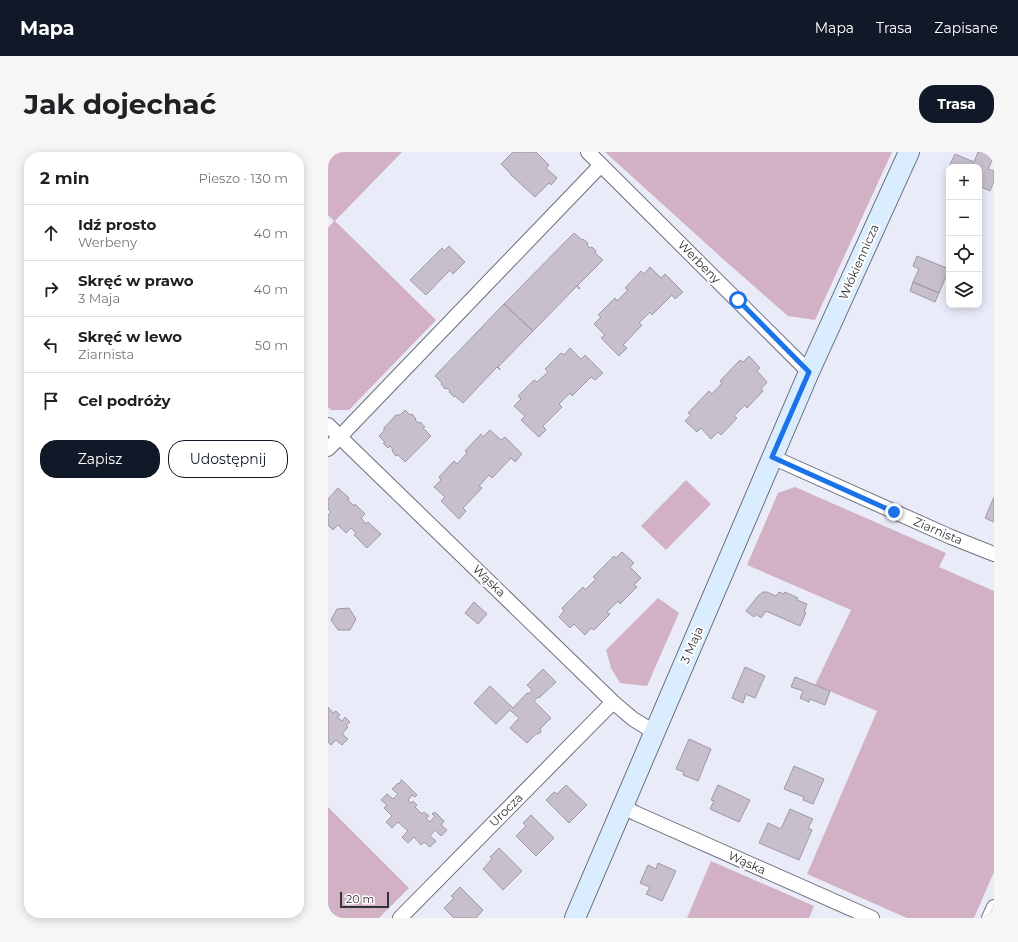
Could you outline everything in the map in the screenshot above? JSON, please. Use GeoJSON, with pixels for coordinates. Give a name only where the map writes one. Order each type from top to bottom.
{"type":"FeatureCollection","features":[{"type":"Feature","properties":{"kind":"street","name":"Werbeny"},"geometry":{"type":"LineString","coordinates":[[588,152],[809,372]]}},
{"type":"Feature","properties":{"kind":"street","name":"Włókiennicza"},"geometry":{"type":"LineString","coordinates":[[809,372],[909,152]]}},
{"type":"Feature","properties":{"kind":"street"},"geometry":{"type":"LineString","coordinates":[[328,449],[601,165]]}},
{"type":"Feature","properties":{"kind":"street","name":"3 Maja"},"geometry":{"type":"LineString","coordinates":[[575,918],[809,372]]}},
{"type":"Feature","properties":{"kind":"street","name":"Wąska"},"geometry":{"type":"LineString","coordinates":[[328,425],[613,702],[633,719],[654,732]]}},
{"type":"Feature","properties":{"kind":"street","name":"Ziarnista"},"geometry":{"type":"LineString","coordinates":[[772,457],[951,537],[994,554]]}},
{"type":"Feature","properties":{"kind":"street","name":"Urocza"},"geometry":{"type":"LineString","coordinates":[[400,918],[613,702]]}},
{"type":"Feature","properties":{"kind":"street","name":"Wąska"},"geometry":{"type":"LineString","coordinates":[[623,806],[635,813],[872,918]]}},
{"type":"Feature","properties":{"kind":"street"},"geometry":{"type":"LineString","coordinates":[[989,918],[994,907]]}},
{"type":"Feature","properties":{"kind":"shaded area"},"geometry":{"type":"Polygon","coordinates":[[[328,152],[402,152],[335,221],[436,320],[349,410],[331,410],[328,407],[328,228],[334,221],[328,215],[328,152]]]}},
{"type":"Feature","properties":{"kind":"shaded area"},"geometry":{"type":"Polygon","coordinates":[[[605,152],[892,152],[815,320],[788,316],[605,152]]]}},
{"type":"Feature","properties":{"kind":"shaded area"},"geometry":{"type":"Polygon","coordinates":[[[686,480],[711,504],[666,550],[641,526],[686,480]]]}},
{"type":"Feature","properties":{"kind":"shaded area"},"geometry":{"type":"Polygon","coordinates":[[[795,487],[946,553],[939,567],[994,591],[994,872],[974,918],[907,918],[807,874],[877,711],[815,685],[851,610],[747,565],[778,493],[795,487]]]}},
{"type":"Feature","properties":{"kind":"shaded area"},"geometry":{"type":"Polygon","coordinates":[[[658,598],[679,613],[647,686],[620,683],[611,668],[606,650],[658,598]]]}},
{"type":"Feature","properties":{"kind":"shaded area"},"geometry":{"type":"Polygon","coordinates":[[[328,807],[409,888],[379,918],[328,918],[328,807]]]}},
{"type":"Feature","properties":{"kind":"shaded area"},"geometry":{"type":"Polygon","coordinates":[[[711,861],[814,906],[809,918],[687,918],[711,861]]]}},
{"type":"Feature","properties":{"kind":"building"},"geometry":{"type":"Polygon","coordinates":[[[513,152],[536,152],[549,165],[546,168],[557,178],[551,185],[549,183],[535,197],[501,164],[513,152]]]}},
{"type":"Feature","properties":{"kind":"building"},"geometry":{"type":"Polygon","coordinates":[[[978,152],[994,152],[994,156],[988,169],[994,171],[994,181],[990,191],[982,187],[982,164],[950,164],[955,154],[974,162],[978,152]]]}},
{"type":"Feature","properties":{"kind":"building"},"geometry":{"type":"Polygon","coordinates":[[[574,233],[588,243],[587,245],[590,248],[592,247],[596,251],[595,253],[603,260],[533,331],[504,304],[574,233]]]}},
{"type":"Feature","properties":{"kind":"building"},"geometry":{"type":"Polygon","coordinates":[[[449,246],[465,262],[453,274],[450,270],[426,295],[410,280],[442,248],[444,251],[449,246]]]}},
{"type":"Feature","properties":{"kind":"building"},"geometry":{"type":"Polygon","coordinates":[[[917,256],[946,268],[946,276],[939,293],[913,282],[919,269],[913,266],[917,256]]]}},
{"type":"Feature","properties":{"kind":"building"},"geometry":{"type":"Polygon","coordinates":[[[650,267],[661,278],[665,274],[683,292],[675,299],[672,295],[652,315],[650,312],[639,323],[642,325],[623,345],[627,348],[619,356],[601,338],[605,335],[594,324],[601,317],[598,315],[615,298],[617,301],[628,290],[625,288],[641,271],[644,274],[650,267]]]}},
{"type":"Feature","properties":{"kind":"building"},"geometry":{"type":"Polygon","coordinates":[[[913,282],[939,293],[935,302],[910,291],[913,282]]]}},
{"type":"Feature","properties":{"kind":"building"},"geometry":{"type":"Polygon","coordinates":[[[504,304],[533,331],[498,367],[500,370],[497,367],[463,403],[455,396],[454,397],[447,388],[445,389],[441,384],[442,383],[435,376],[504,304]]]}},
{"type":"Feature","properties":{"kind":"building"},"geometry":{"type":"Polygon","coordinates":[[[570,348],[581,359],[585,355],[603,373],[595,380],[591,377],[572,396],[570,393],[559,404],[562,407],[543,426],[546,430],[539,437],[521,420],[525,416],[514,406],[521,399],[518,396],[534,380],[537,382],[548,372],[545,369],[561,353],[564,355],[570,348]]]}},
{"type":"Feature","properties":{"kind":"building"},"geometry":{"type":"Polygon","coordinates":[[[749,356],[760,368],[757,371],[767,382],[761,389],[763,391],[747,408],[745,405],[734,416],[737,418],[721,435],[718,432],[711,439],[701,428],[697,432],[685,421],[691,415],[688,413],[709,391],[712,394],[722,383],[720,381],[740,360],[743,362],[749,356]]]}},
{"type":"Feature","properties":{"kind":"building"},"geometry":{"type":"Polygon","coordinates":[[[405,410],[410,415],[412,414],[416,419],[415,420],[419,423],[420,422],[425,427],[423,428],[431,436],[405,462],[398,455],[396,456],[390,446],[388,448],[383,443],[385,442],[379,436],[396,415],[400,415],[405,410]]]}},
{"type":"Feature","properties":{"kind":"building"},"geometry":{"type":"Polygon","coordinates":[[[490,430],[501,440],[505,437],[522,454],[515,462],[511,458],[492,478],[489,475],[479,486],[482,488],[463,508],[466,511],[459,519],[441,501],[445,497],[434,487],[441,480],[439,477],[454,461],[457,464],[467,453],[465,451],[481,434],[483,437],[490,430]]]}},
{"type":"Feature","properties":{"kind":"building"},"geometry":{"type":"Polygon","coordinates":[[[338,488],[349,498],[348,500],[354,506],[355,504],[365,514],[361,518],[366,524],[368,522],[381,534],[367,548],[354,535],[356,533],[351,528],[346,533],[338,525],[333,530],[328,525],[328,515],[331,512],[328,509],[328,499],[338,488]]]}},
{"type":"Feature","properties":{"kind":"building"},"geometry":{"type":"Polygon","coordinates":[[[994,497],[994,522],[985,518],[994,497]]]}},
{"type":"Feature","properties":{"kind":"building"},"geometry":{"type":"Polygon","coordinates":[[[622,552],[634,563],[630,567],[641,578],[634,585],[637,587],[620,604],[618,601],[607,612],[610,614],[594,630],[591,628],[585,635],[574,624],[570,628],[559,617],[564,611],[562,608],[583,587],[585,590],[596,579],[593,577],[614,556],[616,558],[622,552]]]}},
{"type":"Feature","properties":{"kind":"building"},"geometry":{"type":"Polygon","coordinates":[[[763,592],[776,596],[779,592],[784,594],[785,592],[798,598],[797,600],[807,604],[804,612],[806,613],[800,626],[766,611],[761,618],[756,614],[754,617],[746,611],[763,592]]]}},
{"type":"Feature","properties":{"kind":"building"},"geometry":{"type":"Polygon","coordinates":[[[474,602],[487,614],[478,624],[465,613],[474,602]]]}},
{"type":"Feature","properties":{"kind":"building"},"geometry":{"type":"Polygon","coordinates":[[[349,608],[356,619],[350,630],[338,630],[331,620],[337,609],[349,608]]]}},
{"type":"Feature","properties":{"kind":"building"},"geometry":{"type":"Polygon","coordinates":[[[745,667],[765,676],[755,698],[746,694],[743,703],[732,698],[745,667]]]}},
{"type":"Feature","properties":{"kind":"building"},"geometry":{"type":"Polygon","coordinates":[[[543,669],[556,682],[534,701],[551,718],[540,729],[541,732],[536,734],[527,743],[510,728],[519,718],[510,710],[496,724],[474,703],[490,686],[513,708],[527,693],[529,694],[532,690],[527,685],[543,669]]]}},
{"type":"Feature","properties":{"kind":"building"},"geometry":{"type":"Polygon","coordinates":[[[795,677],[830,691],[825,705],[810,699],[809,702],[800,698],[803,691],[791,687],[795,677]]]}},
{"type":"Feature","properties":{"kind":"building"},"geometry":{"type":"Polygon","coordinates":[[[328,707],[333,713],[336,711],[340,715],[337,717],[342,721],[345,717],[350,722],[346,725],[348,727],[342,734],[348,739],[342,745],[336,740],[331,745],[328,742],[328,707]]]}},
{"type":"Feature","properties":{"kind":"building"},"geometry":{"type":"Polygon","coordinates":[[[689,739],[711,749],[698,781],[683,775],[684,772],[676,769],[689,739]]]}},
{"type":"Feature","properties":{"kind":"building"},"geometry":{"type":"Polygon","coordinates":[[[794,766],[824,779],[813,804],[803,800],[804,797],[784,789],[794,766]]]}},
{"type":"Feature","properties":{"kind":"building"},"geometry":{"type":"Polygon","coordinates":[[[401,780],[417,795],[415,797],[412,795],[408,800],[411,803],[413,801],[417,805],[415,807],[422,814],[424,812],[429,816],[426,818],[430,822],[435,816],[432,814],[435,812],[444,821],[441,825],[447,830],[441,836],[435,830],[430,836],[436,841],[430,847],[424,842],[421,845],[414,837],[408,843],[402,837],[408,831],[398,822],[392,828],[386,822],[392,816],[384,808],[387,805],[381,800],[387,794],[393,799],[398,794],[392,789],[398,783],[399,784],[401,780]]]}},
{"type":"Feature","properties":{"kind":"building"},"geometry":{"type":"Polygon","coordinates":[[[566,785],[587,805],[569,823],[546,800],[554,792],[557,794],[566,785]]]}},
{"type":"Feature","properties":{"kind":"building"},"geometry":{"type":"Polygon","coordinates":[[[718,785],[750,800],[739,822],[710,809],[714,801],[711,800],[718,785]]]}},
{"type":"Feature","properties":{"kind":"building"},"geometry":{"type":"Polygon","coordinates":[[[790,809],[813,819],[808,828],[812,830],[799,860],[759,843],[768,823],[781,829],[790,809]]]}},
{"type":"Feature","properties":{"kind":"building"},"geometry":{"type":"Polygon","coordinates":[[[531,815],[554,838],[536,856],[516,836],[526,826],[523,823],[531,815]]]}},
{"type":"Feature","properties":{"kind":"building"},"geometry":{"type":"Polygon","coordinates":[[[499,848],[522,871],[503,890],[483,869],[492,859],[490,857],[499,848]]]}},
{"type":"Feature","properties":{"kind":"building"},"geometry":{"type":"Polygon","coordinates":[[[658,863],[676,871],[662,901],[646,894],[650,887],[640,883],[648,865],[656,869],[658,863]]]}},
{"type":"Feature","properties":{"kind":"building"},"geometry":{"type":"Polygon","coordinates":[[[460,887],[483,910],[476,918],[454,918],[444,908],[454,898],[451,896],[460,887]]]}},
{"type":"Feature","properties":{"kind":"route"},"geometry":{"type":"LineString","coordinates":[[738,300],[809,372],[772,457],[894,512]]}}]}
